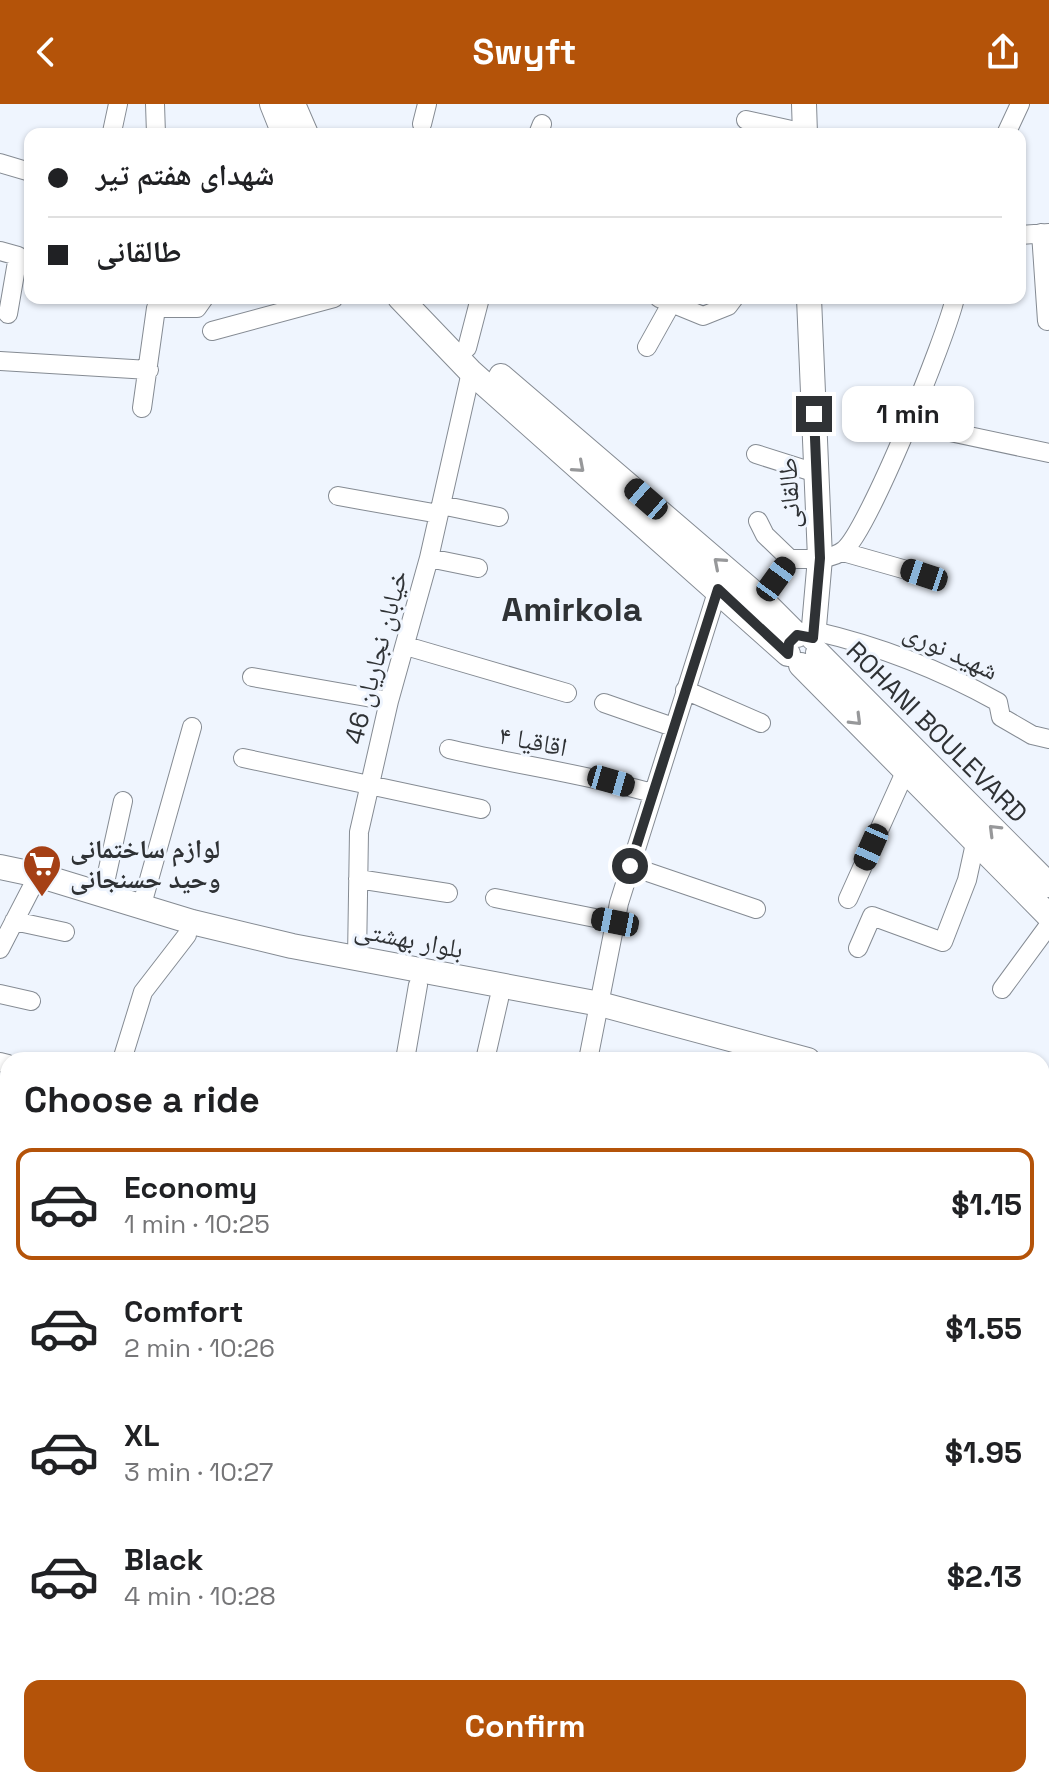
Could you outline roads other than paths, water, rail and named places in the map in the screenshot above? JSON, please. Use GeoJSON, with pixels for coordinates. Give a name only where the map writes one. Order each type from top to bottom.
{"type":"FeatureCollection","features":[{"type":"Feature","properties":{"kind":"main road"},"geometry":{"type":"LineString","coordinates":[[272,104],[282,128]]}},
{"type":"Feature","properties":{"kind":"main road"},"geometry":{"type":"LineString","coordinates":[[293,104],[303,128]]}},
{"type":"Feature","properties":{"kind":"main road"},"geometry":{"type":"LineString","coordinates":[[804,104],[805,128]]}},
{"type":"Feature","properties":{"kind":"main road","name":"ROHANI BOULEVARD"},"geometry":{"type":"LineString","coordinates":[[407,304],[718,589],[805,646],[906,770],[1049,916]]}},
{"type":"Feature","properties":{"kind":"main road","name":"ROHANI BOULEVARD"},"geometry":{"type":"LineString","coordinates":[[427,304],[469,360],[761,599],[805,646],[1047,880]]}},
{"type":"Feature","properties":{"kind":"main road","name":"طالقانی"},"geometry":{"type":"LineString","coordinates":[[805,646],[832,555],[816,473],[809,304]]}},
{"type":"Feature","properties":{"kind":"main road","name":"بلوار بهشتی"},"geometry":{"type":"LineString","coordinates":[[0,867],[38,875],[141,908],[356,965],[418,985],[598,1011],[726,1052]]}},
{"type":"Feature","properties":{"kind":"main road","name":"بلوار بهشتی"},"geometry":{"type":"LineString","coordinates":[[0,878],[33,885],[187,935],[598,1011],[771,1052]]}},
{"type":"Feature","properties":{"kind":"street"},"geometry":{"type":"LineString","coordinates":[[113,128],[118,104]]}},
{"type":"Feature","properties":{"kind":"street"},"geometry":{"type":"LineString","coordinates":[[155,104],[156,128]]}},
{"type":"Feature","properties":{"kind":"street"},"geometry":{"type":"LineString","coordinates":[[422,124],[427,104]]}},
{"type":"Feature","properties":{"kind":"street"},"geometry":{"type":"LineString","coordinates":[[1008,128],[1013,106]]}},
{"type":"Feature","properties":{"kind":"street"},"geometry":{"type":"LineString","coordinates":[[746,120],[780,128]]}},
{"type":"Feature","properties":{"kind":"street"},"geometry":{"type":"LineString","coordinates":[[0,163],[24,170]]}},
{"type":"Feature","properties":{"kind":"street"},"geometry":{"type":"LineString","coordinates":[[1045,233],[1047,321]]}},
{"type":"Feature","properties":{"kind":"street"},"geometry":{"type":"LineString","coordinates":[[0,251],[18,256],[8,314]]}},
{"type":"Feature","properties":{"kind":"street"},"geometry":{"type":"LineString","coordinates":[[142,408],[156,308],[197,308],[200,304]]}},
{"type":"Feature","properties":{"kind":"street"},"geometry":{"type":"LineString","coordinates":[[212,331],[312,304]]}},
{"type":"Feature","properties":{"kind":"street","name":"خیابان نجاریان 46"},"geometry":{"type":"LineString","coordinates":[[356,965],[359,832],[389,701],[440,510],[479,304]]}},
{"type":"Feature","properties":{"kind":"street"},"geometry":{"type":"LineString","coordinates":[[647,347],[664,304]]}},
{"type":"Feature","properties":{"kind":"street"},"geometry":{"type":"LineString","coordinates":[[673,304],[703,316],[730,304]]}},
{"type":"Feature","properties":{"kind":"street"},"geometry":{"type":"LineString","coordinates":[[832,555],[857,534],[908,423],[953,304]]}},
{"type":"Feature","properties":{"kind":"street"},"geometry":{"type":"LineString","coordinates":[[0,361],[149,370]]}},
{"type":"Feature","properties":{"kind":"street"},"geometry":{"type":"LineString","coordinates":[[908,423],[1049,453]]}},
{"type":"Feature","properties":{"kind":"street"},"geometry":{"type":"LineString","coordinates":[[756,454],[816,473]]}},
{"type":"Feature","properties":{"kind":"street"},"geometry":{"type":"LineString","coordinates":[[338,496],[499,517]]}},
{"type":"Feature","properties":{"kind":"street"},"geometry":{"type":"LineString","coordinates":[[758,521],[765,535],[790,559]]}},
{"type":"Feature","properties":{"kind":"street"},"geometry":{"type":"LineString","coordinates":[[761,599],[790,559],[832,555],[924,575]]}},
{"type":"Feature","properties":{"kind":"street"},"geometry":{"type":"LineString","coordinates":[[429,558],[478,568]]}},
{"type":"Feature","properties":{"kind":"street"},"geometry":{"type":"LineString","coordinates":[[590,1052],[615,922],[630,866],[718,589]]}},
{"type":"Feature","properties":{"kind":"street","name":"شهید نوری"},"geometry":{"type":"LineString","coordinates":[[805,646],[857,640],[902,655],[998,702],[1001,717],[1032,735],[1049,739]]}},
{"type":"Feature","properties":{"kind":"street"},"geometry":{"type":"LineString","coordinates":[[406,646],[567,693]]}},
{"type":"Feature","properties":{"kind":"street"},"geometry":{"type":"LineString","coordinates":[[252,677],[389,701]]}},
{"type":"Feature","properties":{"kind":"street"},"geometry":{"type":"LineString","coordinates":[[685,690],[761,723]]}},
{"type":"Feature","properties":{"kind":"street"},"geometry":{"type":"LineString","coordinates":[[604,703],[673,727]]}},
{"type":"Feature","properties":{"kind":"street"},"geometry":{"type":"LineString","coordinates":[[141,908],[192,727]]}},
{"type":"Feature","properties":{"kind":"street","name":"اقاقیا ۴"},"geometry":{"type":"LineString","coordinates":[[449,749],[527,768],[611,781],[652,793]]}},
{"type":"Feature","properties":{"kind":"street"},"geometry":{"type":"LineString","coordinates":[[243,758],[481,809]]}},
{"type":"Feature","properties":{"kind":"street"},"geometry":{"type":"LineString","coordinates":[[848,899],[906,770]]}},
{"type":"Feature","properties":{"kind":"street"},"geometry":{"type":"LineString","coordinates":[[102,896],[123,801]]}},
{"type":"Feature","properties":{"kind":"street"},"geometry":{"type":"LineString","coordinates":[[858,948],[872,916],[943,942],[967,880],[976,839]]}},
{"type":"Feature","properties":{"kind":"street"},"geometry":{"type":"LineString","coordinates":[[630,866],[756,909]]}},
{"type":"Feature","properties":{"kind":"street"},"geometry":{"type":"LineString","coordinates":[[358,879],[448,893]]}},
{"type":"Feature","properties":{"kind":"street"},"geometry":{"type":"LineString","coordinates":[[0,948],[33,885]]}},
{"type":"Feature","properties":{"kind":"street"},"geometry":{"type":"LineString","coordinates":[[495,898],[615,922]]}},
{"type":"Feature","properties":{"kind":"street"},"geometry":{"type":"LineString","coordinates":[[14,921],[65,932]]}},
{"type":"Feature","properties":{"kind":"street"},"geometry":{"type":"LineString","coordinates":[[1002,989],[1049,925]]}},
{"type":"Feature","properties":{"kind":"street"},"geometry":{"type":"LineString","coordinates":[[124,1052],[143,992],[187,935]]}},
{"type":"Feature","properties":{"kind":"street"},"geometry":{"type":"LineString","coordinates":[[406,1052],[418,985]]}},
{"type":"Feature","properties":{"kind":"street"},"geometry":{"type":"LineString","coordinates":[[0,994],[31,1001]]}},
{"type":"Feature","properties":{"kind":"street"},"geometry":{"type":"LineString","coordinates":[[487,1052],[499,999]]}},
{"type":"Feature","properties":{"kind":"place","name":"لوازم ساختمانی وحید حسنجانی"},"geometry":{"type":"Point","coordinates":[42,898]}},
{"type":"Feature","properties":{"kind":"district","name":"Amirkola"},"geometry":{"type":"Point","coordinates":[572,609]}}]}
